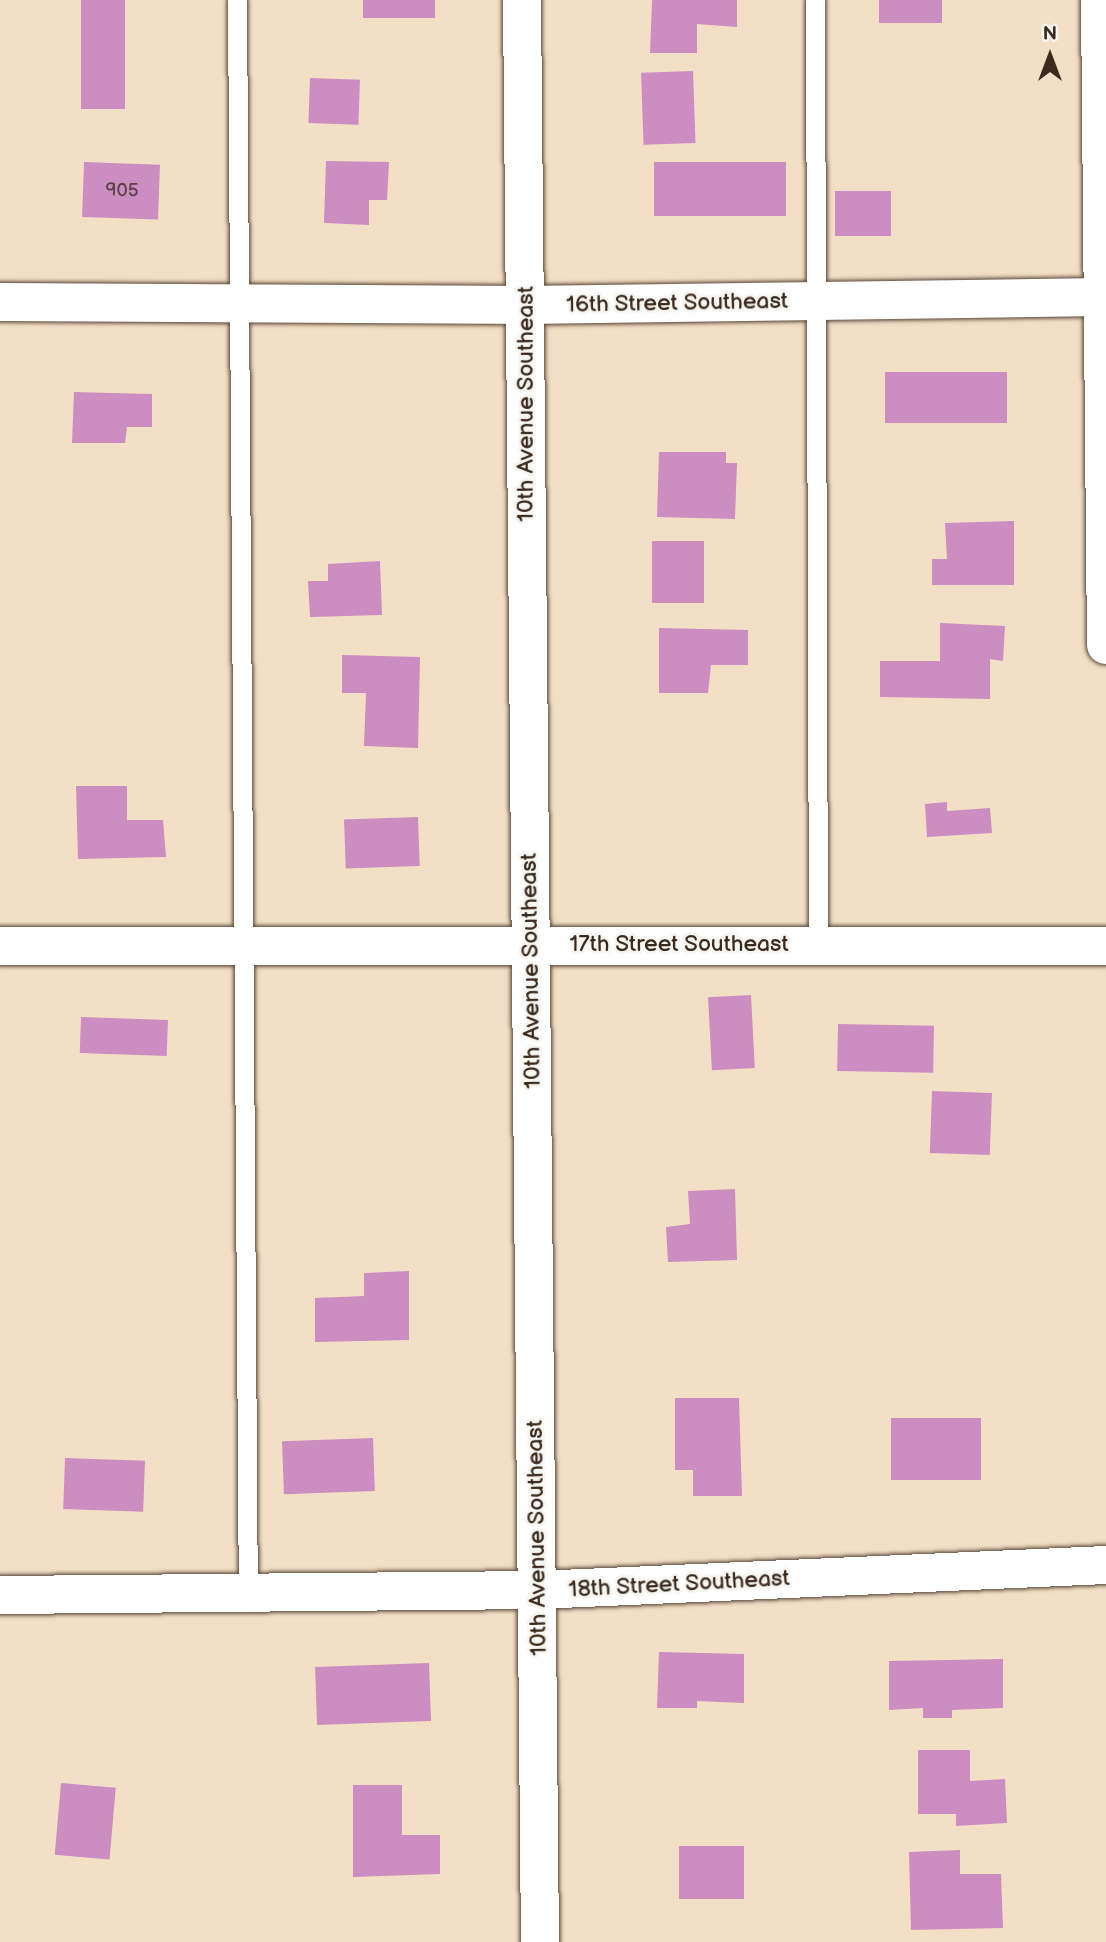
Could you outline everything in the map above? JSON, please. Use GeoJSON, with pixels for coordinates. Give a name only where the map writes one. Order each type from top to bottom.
{"type":"FeatureCollection","features":[{"type":"Feature","properties":{"kind":"street","name":"10th Avenue Southeast"},"geometry":{"type":"LineString","coordinates":[[522,0],[540,1942]]}},
{"type":"Feature","properties":{"kind":"street"},"geometry":{"type":"LineString","coordinates":[[1100,0],[1106,645]]}},
{"type":"Feature","properties":{"kind":"street","name":"16th Street Southeast"},"geometry":{"type":"LineString","coordinates":[[0,302],[241,306],[525,305],[1104,297]]}},
{"type":"Feature","properties":{"kind":"street","name":"17th Street Southeast"},"geometry":{"type":"LineString","coordinates":[[0,946],[241,942],[1106,946]]}},
{"type":"Feature","properties":{"kind":"street","name":"18th Street Southeast"},"geometry":{"type":"LineString","coordinates":[[0,1595],[248,1596],[538,1590],[1106,1565]]}},
{"type":"Feature","properties":{"kind":"lane"},"geometry":{"type":"LineString","coordinates":[[237,0],[241,306],[241,942],[248,1596]]}},
{"type":"Feature","properties":{"kind":"lane"},"geometry":{"type":"LineString","coordinates":[[815,0],[818,944]]}},
{"type":"Feature","properties":{"kind":"building"},"geometry":{"type":"Polygon","coordinates":[[[81,0],[125,0],[125,109],[81,109],[81,0]]]}},
{"type":"Feature","properties":{"kind":"building"},"geometry":{"type":"Polygon","coordinates":[[[363,0],[435,0],[435,18],[363,18],[363,0]]]}},
{"type":"Feature","properties":{"kind":"building"},"geometry":{"type":"Polygon","coordinates":[[[652,0],[737,0],[737,27],[697,24],[697,53],[650,53],[652,0]]]}},
{"type":"Feature","properties":{"kind":"building"},"geometry":{"type":"Polygon","coordinates":[[[879,0],[942,0],[942,23],[879,23],[879,0]]]}},
{"type":"Feature","properties":{"kind":"building"},"geometry":{"type":"Polygon","coordinates":[[[693,71],[696,143],[644,145],[641,73],[693,71]]]}},
{"type":"Feature","properties":{"kind":"building"},"geometry":{"type":"Polygon","coordinates":[[[310,78],[360,80],[358,125],[308,123],[310,78]]]}},
{"type":"Feature","properties":{"kind":"building"},"geometry":{"type":"Polygon","coordinates":[[[326,161],[389,162],[387,200],[369,200],[369,225],[324,223],[326,161]]]}},
{"type":"Feature","properties":{"kind":"building"},"geometry":{"type":"Polygon","coordinates":[[[84,162],[160,165],[158,220],[82,217],[84,162]]]}},
{"type":"Feature","properties":{"kind":"building"},"geometry":{"type":"Polygon","coordinates":[[[654,162],[786,162],[786,216],[654,216],[654,162]]]}},
{"type":"Feature","properties":{"kind":"building"},"geometry":{"type":"Polygon","coordinates":[[[835,191],[891,191],[891,236],[835,236],[835,191]]]}},
{"type":"Feature","properties":{"kind":"building"},"geometry":{"type":"Polygon","coordinates":[[[885,372],[1007,372],[1007,423],[885,423],[885,372]]]}},
{"type":"Feature","properties":{"kind":"building"},"geometry":{"type":"Polygon","coordinates":[[[74,392],[152,394],[152,427],[127,427],[125,443],[72,443],[74,392]]]}},
{"type":"Feature","properties":{"kind":"building"},"geometry":{"type":"Polygon","coordinates":[[[659,452],[726,452],[726,463],[737,463],[735,519],[657,517],[659,452]]]}},
{"type":"Feature","properties":{"kind":"building"},"geometry":{"type":"Polygon","coordinates":[[[1014,521],[1014,585],[932,585],[932,559],[947,559],[945,523],[1014,521]]]}},
{"type":"Feature","properties":{"kind":"building"},"geometry":{"type":"Polygon","coordinates":[[[652,541],[704,541],[704,603],[652,603],[652,541]]]}},
{"type":"Feature","properties":{"kind":"building"},"geometry":{"type":"Polygon","coordinates":[[[380,561],[382,615],[310,617],[308,581],[328,581],[328,564],[380,561]]]}},
{"type":"Feature","properties":{"kind":"building"},"geometry":{"type":"Polygon","coordinates":[[[940,623],[1005,626],[1003,661],[990,659],[990,699],[880,697],[880,661],[940,661],[940,623]]]}},
{"type":"Feature","properties":{"kind":"building"},"geometry":{"type":"Polygon","coordinates":[[[659,628],[748,630],[748,665],[711,665],[708,693],[659,693],[659,628]]]}},
{"type":"Feature","properties":{"kind":"building"},"geometry":{"type":"Polygon","coordinates":[[[342,655],[420,657],[418,748],[364,746],[366,693],[342,693],[342,655]]]}},
{"type":"Feature","properties":{"kind":"building"},"geometry":{"type":"Polygon","coordinates":[[[76,786],[127,786],[127,820],[163,820],[166,857],[78,859],[76,786]]]}},
{"type":"Feature","properties":{"kind":"building"},"geometry":{"type":"Polygon","coordinates":[[[947,802],[947,811],[990,808],[992,833],[927,837],[925,804],[947,802]]]}},
{"type":"Feature","properties":{"kind":"building"},"geometry":{"type":"Polygon","coordinates":[[[418,817],[420,866],[346,869],[344,820],[418,817]]]}},
{"type":"Feature","properties":{"kind":"building"},"geometry":{"type":"Polygon","coordinates":[[[751,995],[755,1068],[712,1070],[708,997],[751,995]]]}},
{"type":"Feature","properties":{"kind":"building"},"geometry":{"type":"Polygon","coordinates":[[[81,1017],[168,1020],[167,1056],[80,1053],[81,1017]]]}},
{"type":"Feature","properties":{"kind":"building"},"geometry":{"type":"Polygon","coordinates":[[[838,1024],[934,1026],[933,1073],[837,1071],[838,1024]]]}},
{"type":"Feature","properties":{"kind":"building"},"geometry":{"type":"Polygon","coordinates":[[[932,1091],[992,1093],[990,1155],[930,1153],[932,1091]]]}},
{"type":"Feature","properties":{"kind":"building"},"geometry":{"type":"Polygon","coordinates":[[[735,1189],[737,1260],[668,1262],[666,1227],[690,1224],[688,1191],[735,1189]]]}},
{"type":"Feature","properties":{"kind":"building"},"geometry":{"type":"Polygon","coordinates":[[[409,1271],[409,1340],[315,1342],[315,1298],[364,1296],[364,1273],[409,1271]]]}},
{"type":"Feature","properties":{"kind":"building"},"geometry":{"type":"Polygon","coordinates":[[[675,1398],[739,1398],[742,1496],[693,1496],[693,1470],[675,1470],[675,1398]]]}},
{"type":"Feature","properties":{"kind":"building"},"geometry":{"type":"Polygon","coordinates":[[[891,1418],[981,1418],[981,1480],[891,1480],[891,1418]]]}},
{"type":"Feature","properties":{"kind":"building"},"geometry":{"type":"Polygon","coordinates":[[[373,1438],[375,1491],[284,1494],[282,1441],[373,1438]]]}},
{"type":"Feature","properties":{"kind":"building"},"geometry":{"type":"Polygon","coordinates":[[[65,1458],[145,1461],[143,1512],[63,1509],[65,1458]]]}},
{"type":"Feature","properties":{"kind":"building"},"geometry":{"type":"Polygon","coordinates":[[[659,1652],[744,1654],[744,1703],[697,1701],[697,1708],[657,1708],[659,1652]]]}},
{"type":"Feature","properties":{"kind":"building"},"geometry":{"type":"Polygon","coordinates":[[[1003,1659],[1003,1708],[952,1710],[952,1718],[923,1718],[923,1708],[889,1710],[889,1661],[1003,1659]]]}},
{"type":"Feature","properties":{"kind":"building"},"geometry":{"type":"Polygon","coordinates":[[[429,1663],[431,1721],[317,1725],[315,1667],[429,1663]]]}},
{"type":"Feature","properties":{"kind":"building"},"geometry":{"type":"Polygon","coordinates":[[[918,1750],[970,1750],[970,1781],[1005,1779],[1007,1823],[956,1826],[956,1814],[918,1814],[918,1750]]]}},
{"type":"Feature","properties":{"kind":"building"},"geometry":{"type":"Polygon","coordinates":[[[61,1783],[116,1788],[110,1860],[55,1855],[61,1783]]]}},
{"type":"Feature","properties":{"kind":"building"},"geometry":{"type":"Polygon","coordinates":[[[353,1785],[402,1785],[402,1835],[440,1835],[440,1874],[353,1877],[353,1785]]]}},
{"type":"Feature","properties":{"kind":"building"},"geometry":{"type":"Polygon","coordinates":[[[679,1846],[744,1846],[744,1899],[679,1899],[679,1846]]]}},
{"type":"Feature","properties":{"kind":"building"},"geometry":{"type":"Polygon","coordinates":[[[960,1850],[960,1874],[1001,1874],[1003,1928],[911,1930],[909,1852],[960,1850]]]}}]}
